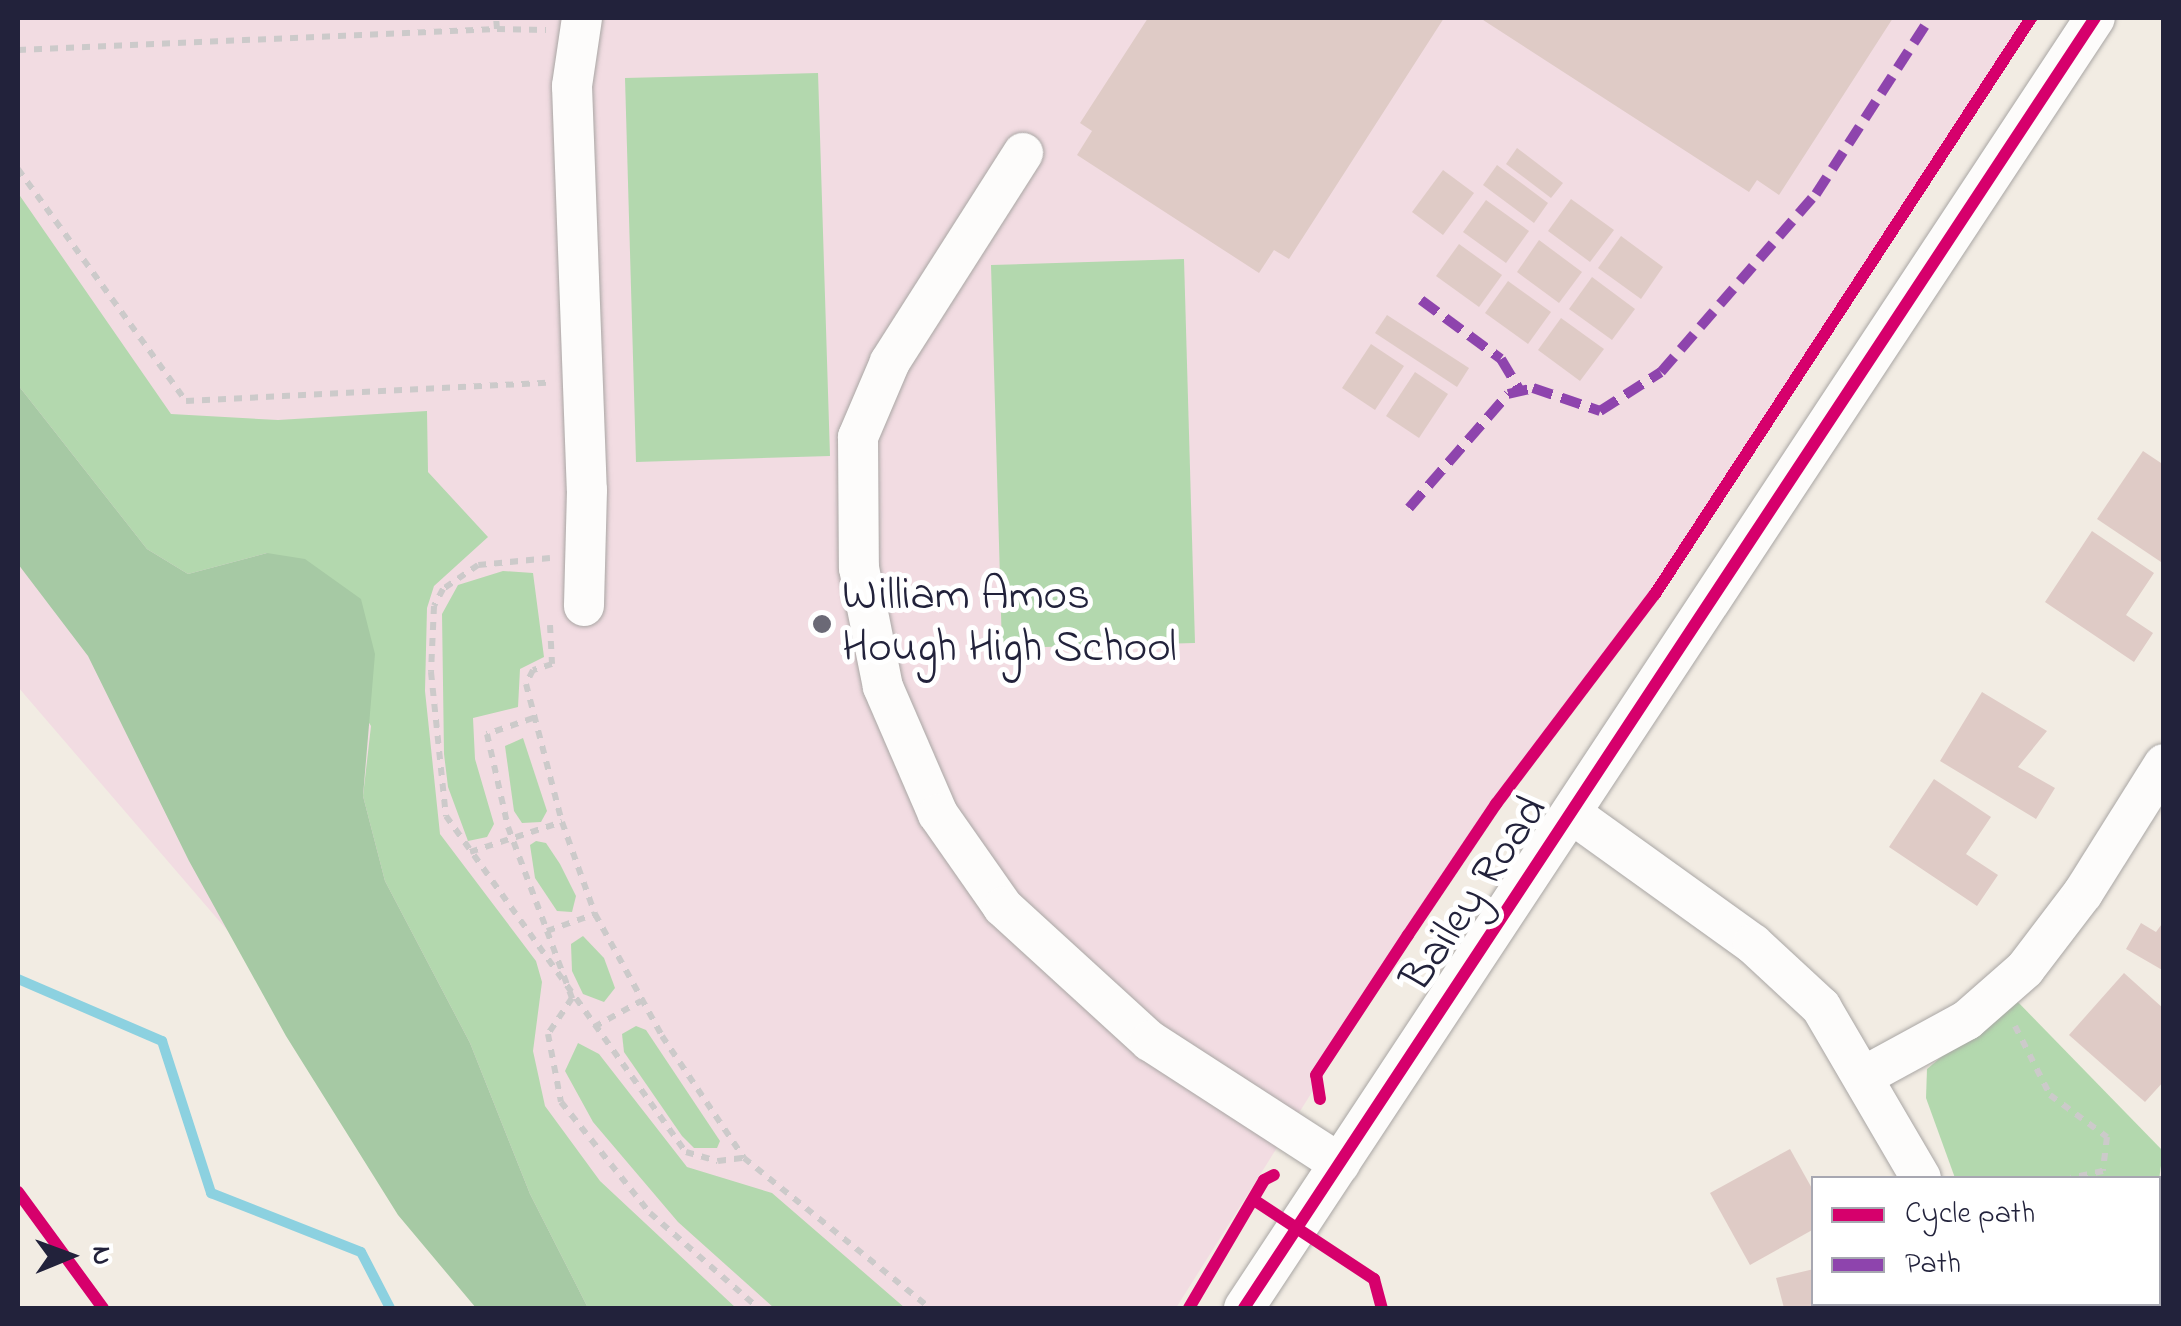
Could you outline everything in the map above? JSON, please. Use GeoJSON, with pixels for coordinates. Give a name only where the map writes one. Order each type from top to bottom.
{"type":"FeatureCollection","features":[{"type":"Feature","properties":{"kind":"street","name":"Bailey Road"},"geometry":{"type":"LineString","coordinates":[[1244,1308],[2095,18]]}},
{"type":"Feature","properties":{"kind":"street"},"geometry":{"type":"LineString","coordinates":[[566,608],[583,380],[572,86],[575,22]]}},
{"type":"Feature","properties":{"kind":"street"},"geometry":{"type":"LineString","coordinates":[[1023,153],[890,362],[858,437],[860,568],[883,687],[938,814],[1003,908],[1150,1040],[1340,1164]]}},
{"type":"Feature","properties":{"kind":"street"},"geometry":{"type":"LineString","coordinates":[[1866,1075],[1967,1020],[2025,969],[2083,893],[2164,764]]}},
{"type":"Feature","properties":{"kind":"street"},"geometry":{"type":"LineString","coordinates":[[1572,814],[1753,944],[1821,1007],[1866,1075],[1920,1176]]}},
{"type":"Feature","properties":{"kind":"path"},"geometry":{"type":"LineString","coordinates":[[496,18],[497,29]]}},
{"type":"Feature","properties":{"kind":"path"},"geometry":{"type":"LineString","coordinates":[[18,50],[497,29],[575,22]]}},
{"type":"Feature","properties":{"kind":"path"},"geometry":{"type":"LineString","coordinates":[[18,168],[186,401],[583,380]]}},
{"type":"Feature","properties":{"kind":"path"},"geometry":{"type":"LineString","coordinates":[[557,557],[463,572],[434,606],[440,795],[470,852],[686,1152],[718,1161],[744,1158]]}},
{"type":"Feature","properties":{"kind":"path"},"geometry":{"type":"LineString","coordinates":[[544,558],[545,575]]}},
{"type":"Feature","properties":{"kind":"path"},"geometry":{"type":"LineString","coordinates":[[566,608],[552,664],[533,670],[526,684],[562,822],[595,914],[641,1001],[744,1158],[930,1308]]}},
{"type":"Feature","properties":{"kind":"path"},"geometry":{"type":"LineString","coordinates":[[533,718],[487,734],[512,836],[572,998]]}},
{"type":"Feature","properties":{"kind":"path"},"geometry":{"type":"LineString","coordinates":[[470,852],[562,822]]}},
{"type":"Feature","properties":{"kind":"path"},"geometry":{"type":"LineString","coordinates":[[547,931],[595,914]]}},
{"type":"Feature","properties":{"kind":"path"},"geometry":{"type":"LineString","coordinates":[[572,998],[548,1034],[560,1102],[650,1213],[758,1308]]}},
{"type":"Feature","properties":{"kind":"path"},"geometry":{"type":"LineString","coordinates":[[1992,998],[2024,1037],[2050,1095],[2107,1137],[2103,1171],[2080,1176]]}},
{"type":"Feature","properties":{"kind":"path"},"geometry":{"type":"LineString","coordinates":[[594,1027],[641,1001]]}},
{"type":"Feature","properties":{"kind":"shaded area","name":"William Amos Hough High School"},"geometry":{"type":"Polygon","coordinates":[[[18,18],[2024,18],[1673,560],[1486,816],[1176,1308],[552,1308],[18,687],[18,18]]]}},
{"type":"Feature","properties":{"kind":"green space"},"geometry":{"type":"Polygon","coordinates":[[[818,73],[830,456],[636,462],[625,78],[818,73]]]}},
{"type":"Feature","properties":{"kind":"green space"},"geometry":{"type":"Polygon","coordinates":[[[18,193],[171,414],[278,420],[427,411],[428,472],[488,537],[434,586],[427,608],[425,691],[440,834],[536,961],[542,982],[533,1051],[545,1106],[600,1181],[736,1308],[588,1308],[530,1194],[470,1043],[385,881],[363,796],[371,726],[267,553],[188,574],[147,549],[18,385],[18,193]]]}},
{"type":"Feature","properties":{"kind":"green space"},"geometry":{"type":"Polygon","coordinates":[[[1184,259],[1195,643],[1002,648],[991,265],[1184,259]]]}},
{"type":"Feature","properties":{"kind":"green space"},"geometry":{"type":"Polygon","coordinates":[[[18,385],[147,549],[188,574],[267,553],[305,559],[361,599],[375,654],[363,796],[385,881],[470,1043],[530,1194],[588,1308],[476,1308],[398,1215],[286,1036],[189,861],[88,656],[18,564],[18,385]]]}},
{"type":"Feature","properties":{"kind":"green space"},"geometry":{"type":"Polygon","coordinates":[[[503,571],[533,573],[544,657],[520,669],[518,707],[473,718],[475,759],[494,824],[487,837],[468,841],[448,787],[444,754],[442,614],[458,585],[503,571]]]}},
{"type":"Feature","properties":{"kind":"green space"},"geometry":{"type":"Polygon","coordinates":[[[523,738],[547,811],[541,822],[522,823],[514,811],[505,746],[523,738]]]}},
{"type":"Feature","properties":{"kind":"green space"},"geometry":{"type":"Polygon","coordinates":[[[536,841],[546,843],[560,864],[576,896],[572,912],[557,911],[535,878],[530,845],[536,841]]]}},
{"type":"Feature","properties":{"kind":"green space"},"geometry":{"type":"Polygon","coordinates":[[[583,936],[604,958],[615,988],[604,1002],[583,994],[572,971],[571,944],[583,936]]]}},
{"type":"Feature","properties":{"kind":"green space"},"geometry":{"type":"Polygon","coordinates":[[[2013,997],[2163,1151],[2160,1176],[1954,1176],[1926,1098],[1927,1069],[2013,997]]]}},
{"type":"Feature","properties":{"kind":"green space"},"geometry":{"type":"Polygon","coordinates":[[[636,1026],[646,1030],[720,1141],[717,1148],[694,1148],[682,1136],[624,1052],[622,1034],[636,1026]]]}},
{"type":"Feature","properties":{"kind":"green space"},"geometry":{"type":"Polygon","coordinates":[[[578,1043],[599,1054],[687,1167],[772,1193],[905,1308],[774,1308],[678,1222],[593,1122],[565,1071],[578,1043]]]}},
{"type":"Feature","properties":{"kind":"building"},"geometry":{"type":"Polygon","coordinates":[[[1148,18],[1444,18],[1289,259],[1274,250],[1259,273],[1077,155],[1092,131],[1080,123],[1148,18]]]}},
{"type":"Feature","properties":{"kind":"building"},"geometry":{"type":"Polygon","coordinates":[[[1480,18],[1893,18],[1779,195],[1757,180],[1749,192],[1480,18]]]}},
{"type":"Feature","properties":{"kind":"building"},"geometry":{"type":"Polygon","coordinates":[[[1517,148],[1563,183],[1551,198],[1506,164],[1517,148]]]}},
{"type":"Feature","properties":{"kind":"building"},"geometry":{"type":"Polygon","coordinates":[[[1497,165],[1548,203],[1534,223],[1483,185],[1497,165]]]}},
{"type":"Feature","properties":{"kind":"building"},"geometry":{"type":"Polygon","coordinates":[[[1443,170],[1474,193],[1443,235],[1412,212],[1443,170]]]}},
{"type":"Feature","properties":{"kind":"building"},"geometry":{"type":"Polygon","coordinates":[[[1571,199],[1614,230],[1590,262],[1548,231],[1571,199]]]}},
{"type":"Feature","properties":{"kind":"building"},"geometry":{"type":"Polygon","coordinates":[[[1486,200],[1529,231],[1506,263],[1463,232],[1486,200]]]}},
{"type":"Feature","properties":{"kind":"building"},"geometry":{"type":"Polygon","coordinates":[[[1621,236],[1663,267],[1641,299],[1598,268],[1621,236]]]}},
{"type":"Feature","properties":{"kind":"building"},"geometry":{"type":"Polygon","coordinates":[[[1539,240],[1582,272],[1559,303],[1517,272],[1539,240]]]}},
{"type":"Feature","properties":{"kind":"building"},"geometry":{"type":"Polygon","coordinates":[[[1459,244],[1502,275],[1479,307],[1436,276],[1459,244]]]}},
{"type":"Feature","properties":{"kind":"building"},"geometry":{"type":"Polygon","coordinates":[[[1592,277],[1635,309],[1612,340],[1569,309],[1592,277]]]}},
{"type":"Feature","properties":{"kind":"building"},"geometry":{"type":"Polygon","coordinates":[[[1508,281],[1551,312],[1528,344],[1485,313],[1508,281]]]}},
{"type":"Feature","properties":{"kind":"building"},"geometry":{"type":"Polygon","coordinates":[[[1387,315],[1469,368],[1457,387],[1375,333],[1387,315]]]}},
{"type":"Feature","properties":{"kind":"building"},"geometry":{"type":"Polygon","coordinates":[[[1561,318],[1604,349],[1580,381],[1538,350],[1561,318]]]}},
{"type":"Feature","properties":{"kind":"building"},"geometry":{"type":"Polygon","coordinates":[[[1371,344],[1404,366],[1375,410],[1342,388],[1371,344]]]}},
{"type":"Feature","properties":{"kind":"building"},"geometry":{"type":"Polygon","coordinates":[[[1415,372],[1448,394],[1419,438],[1386,416],[1415,372]]]}},
{"type":"Feature","properties":{"kind":"building"},"geometry":{"type":"Polygon","coordinates":[[[2143,451],[2164,465],[2164,564],[2097,519],[2143,451]]]}},
{"type":"Feature","properties":{"kind":"building"},"geometry":{"type":"Polygon","coordinates":[[[2092,531],[2154,573],[2126,615],[2153,633],[2134,662],[2045,602],[2092,531]]]}},
{"type":"Feature","properties":{"kind":"building"},"geometry":{"type":"Polygon","coordinates":[[[1982,692],[2047,731],[2018,767],[2055,788],[2036,819],[1940,761],[1982,692]]]}},
{"type":"Feature","properties":{"kind":"building"},"geometry":{"type":"Polygon","coordinates":[[[1934,779],[1991,817],[1966,854],[1998,875],[1977,906],[1889,847],[1934,779]]]}},
{"type":"Feature","properties":{"kind":"building"},"geometry":{"type":"Polygon","coordinates":[[[2164,921],[2164,971],[2126,949],[2141,923],[2156,932],[2164,921]]]}},
{"type":"Feature","properties":{"kind":"building"},"geometry":{"type":"Polygon","coordinates":[[[2124,973],[2164,1009],[2164,1081],[2145,1102],[2069,1035],[2124,973]]]}},
{"type":"Feature","properties":{"kind":"building"},"geometry":{"type":"Polygon","coordinates":[[[1790,1149],[1811,1187],[1811,1231],[1750,1265],[1710,1193],[1790,1149]]]}},
{"type":"Feature","properties":{"kind":"building"},"geometry":{"type":"Polygon","coordinates":[[[2164,1248],[2164,1291],[2161,1288],[2164,1248]]]}},
{"type":"Feature","properties":{"kind":"building"},"geometry":{"type":"Polygon","coordinates":[[[1811,1270],[1811,1306],[1859,1308],[1784,1308],[1776,1278],[1811,1270]]]}},
{"type":"Feature","properties":{"kind":"building"},"geometry":{"type":"Polygon","coordinates":[[[2117,1306],[2118,1308],[2070,1308],[2117,1306]]]}},
{"type":"Feature","properties":{"kind":"waterway"},"geometry":{"type":"LineString","coordinates":[[18,979],[162,1041],[211,1193],[361,1252],[390,1308]]}},
{"type":"Feature","properties":{"kind":"marked path"},"geometry":{"type":"LineString","coordinates":[[1409,508],[1508,394],[1533,388],[1600,411],[1661,372],[1816,194],[1930,18]]}},
{"type":"Feature","properties":{"kind":"marked path"},"geometry":{"type":"LineString","coordinates":[[1421,300],[1501,359],[1519,389]]}},
{"type":"Feature","properties":{"kind":"cycle path"},"geometry":{"type":"LineString","coordinates":[[1320,1099],[1316,1075],[1408,935],[1496,804],[1655,594],[2031,18]]}},
{"type":"Feature","properties":{"kind":"cycle path"},"geometry":{"type":"LineString","coordinates":[[1244,1308],[2095,18]]}},
{"type":"Feature","properties":{"kind":"cycle path"},"geometry":{"type":"LineString","coordinates":[[1189,1308],[1264,1180],[1274,1175]]}},
{"type":"Feature","properties":{"kind":"cycle path"},"geometry":{"type":"LineString","coordinates":[[18,1192],[103,1308]]}},
{"type":"Feature","properties":{"kind":"cycle path"},"geometry":{"type":"LineString","coordinates":[[1254,1200],[1374,1279],[1382,1308]]}},
{"type":"Feature","properties":{"kind":"place","name":"William Amos Hough High School"},"geometry":{"type":"Point","coordinates":[822,624]}}]}
